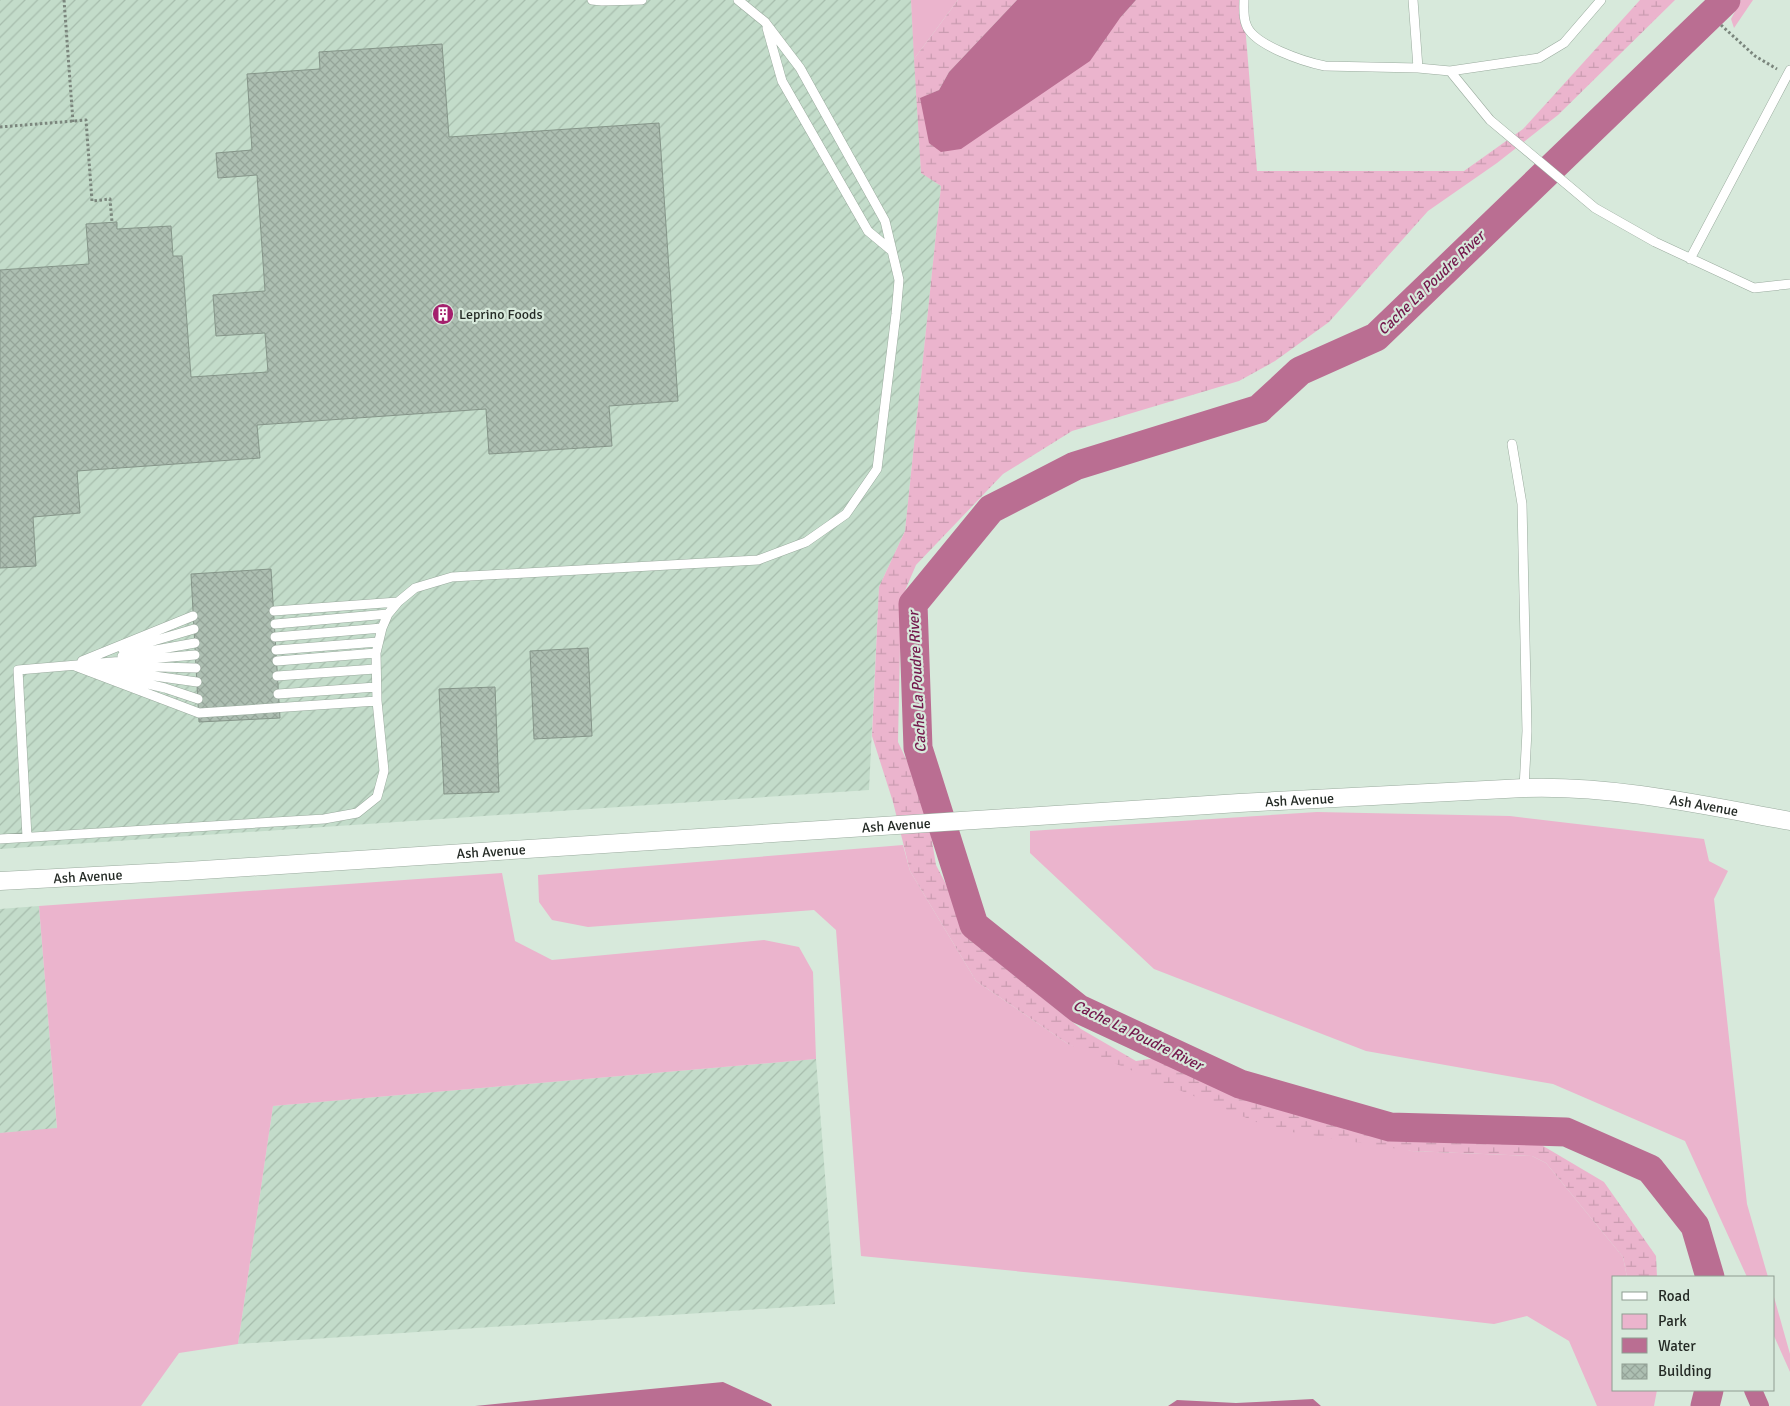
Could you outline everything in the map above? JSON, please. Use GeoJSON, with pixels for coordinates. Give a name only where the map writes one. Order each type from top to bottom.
{"type":"FeatureCollection","features":[{"type":"Feature","properties":{"kind":"street","name":"Ash Avenue"},"geometry":{"type":"LineString","coordinates":[[0,881],[177,872],[1464,790],[1548,787],[1634,794],[1696,803],[1790,821]]}},
{"type":"Feature","properties":{"kind":"lane"},"geometry":{"type":"LineString","coordinates":[[592,0],[602,2],[642,0]]}},
{"type":"Feature","properties":{"kind":"lane"},"geometry":{"type":"LineString","coordinates":[[0,839],[324,819],[357,813],[376,797],[384,771],[375,668],[378,642],[388,614],[398,602],[415,588],[452,577],[758,560],[806,542],[846,514],[877,469],[899,280],[886,222],[800,68],[765,22],[738,0]]}},
{"type":"Feature","properties":{"kind":"lane"},"geometry":{"type":"LineString","coordinates":[[1244,0],[1246,24],[1249,30],[1260,40],[1311,64],[1450,71],[1539,58],[1564,43],[1601,0]]}},
{"type":"Feature","properties":{"kind":"lane"},"geometry":{"type":"LineString","coordinates":[[1413,0],[1418,68]]}},
{"type":"Feature","properties":{"kind":"lane"},"geometry":{"type":"LineString","coordinates":[[765,22],[782,81],[868,231],[892,252]]}},
{"type":"Feature","properties":{"kind":"lane"},"geometry":{"type":"LineString","coordinates":[[1450,71],[1490,120],[1595,208],[1655,242],[1754,288],[1790,284]]}},
{"type":"Feature","properties":{"kind":"lane"},"geometry":{"type":"LineString","coordinates":[[1690,259],[1788,72]]}},
{"type":"Feature","properties":{"kind":"lane"},"geometry":{"type":"LineString","coordinates":[[1512,444],[1522,504],[1527,731],[1524,788]]}},
{"type":"Feature","properties":{"kind":"lane"},"geometry":{"type":"LineString","coordinates":[[274,612],[398,602]]}},
{"type":"Feature","properties":{"kind":"lane"},"geometry":{"type":"LineString","coordinates":[[274,624],[388,614]]}},
{"type":"Feature","properties":{"kind":"lane"},"geometry":{"type":"LineString","coordinates":[[73,665],[193,616]]}},
{"type":"Feature","properties":{"kind":"lane"},"geometry":{"type":"LineString","coordinates":[[275,637],[382,628]]}},
{"type":"Feature","properties":{"kind":"lane"},"geometry":{"type":"LineString","coordinates":[[73,665],[194,630]]}},
{"type":"Feature","properties":{"kind":"lane"},"geometry":{"type":"LineString","coordinates":[[276,650],[378,642]]}},
{"type":"Feature","properties":{"kind":"lane"},"geometry":{"type":"LineString","coordinates":[[73,665],[194,643]]}},
{"type":"Feature","properties":{"kind":"lane"},"geometry":{"type":"LineString","coordinates":[[277,661],[376,653]]}},
{"type":"Feature","properties":{"kind":"lane"},"geometry":{"type":"LineString","coordinates":[[27,837],[18,670],[195,655]]}},
{"type":"Feature","properties":{"kind":"lane"},"geometry":{"type":"LineString","coordinates":[[73,665],[196,668]]}},
{"type":"Feature","properties":{"kind":"lane"},"geometry":{"type":"LineString","coordinates":[[73,665],[197,682]]}},
{"type":"Feature","properties":{"kind":"lane"},"geometry":{"type":"LineString","coordinates":[[73,665],[165,688],[198,699]]}},
{"type":"Feature","properties":{"kind":"lane"},"geometry":{"type":"LineString","coordinates":[[73,665],[199,713],[377,701]]}},
{"type":"Feature","properties":{"kind":"lane"},"geometry":{"type":"LineString","coordinates":[[277,676],[375,668]]}},
{"type":"Feature","properties":{"kind":"lane"},"geometry":{"type":"LineString","coordinates":[[278,694],[376,687]]}},
{"type":"Feature","properties":{"kind":"path"},"geometry":{"type":"LineString","coordinates":[[64,0],[73,122]]}},
{"type":"Feature","properties":{"kind":"path"},"geometry":{"type":"LineString","coordinates":[[1721,25],[1756,56],[1788,72]]}},
{"type":"Feature","properties":{"kind":"path"},"geometry":{"type":"LineString","coordinates":[[0,127],[86,120],[92,200],[110,200],[112,222]]}},
{"type":"Feature","properties":{"kind":"shaded area"},"geometry":{"type":"Polygon","coordinates":[[[0,0],[911,0],[921,172],[941,186],[905,531],[879,587],[869,790],[0,849],[0,0]]]}},
{"type":"Feature","properties":{"kind":"shaded area"},"geometry":{"type":"Polygon","coordinates":[[[39,906],[57,1129],[0,1133],[0,909],[39,906]]]}},
{"type":"Feature","properties":{"kind":"shaded area"},"geometry":{"type":"Polygon","coordinates":[[[816,1059],[835,1304],[238,1344],[273,1106],[816,1059]]]}},
{"type":"Feature","properties":{"kind":"green space"},"geometry":{"type":"Polygon","coordinates":[[[911,0],[958,0],[914,59],[911,0]]]}},
{"type":"Feature","properties":{"kind":"green space"},"geometry":{"type":"Polygon","coordinates":[[[958,0],[1017,0],[949,72],[939,90],[921,98],[1120,18],[1136,0],[1243,0],[1257,171],[1464,171],[1523,129],[1640,0],[1675,0],[1558,115],[1497,163],[1428,211],[1329,322],[1275,361],[1239,381],[1072,431],[1003,474],[916,565],[901,600],[898,742],[925,799],[936,865],[978,946],[1081,1029],[1136,1061],[1156,1058],[1246,1094],[1395,1133],[1533,1140],[1604,1182],[1656,1256],[1657,1276],[1627,1276],[1623,1257],[1546,1163],[1532,1156],[1411,1151],[1273,1129],[1068,1044],[976,981],[910,871],[893,802],[872,736],[879,587],[905,531],[941,186],[921,173],[914,59],[958,0]]]}},
{"type":"Feature","properties":{"kind":"green space"},"geometry":{"type":"Polygon","coordinates":[[[1741,0],[1753,0],[1734,28],[1731,19],[1741,0]]]}},
{"type":"Feature","properties":{"kind":"green space"},"geometry":{"type":"Polygon","coordinates":[[[1317,812],[1510,816],[1704,839],[1709,861],[1728,871],[1714,899],[1747,1204],[1768,1276],[1747,1276],[1685,1141],[1553,1084],[1366,1051],[1154,969],[1030,853],[1030,831],[1317,812]]]}},
{"type":"Feature","properties":{"kind":"green space"},"geometry":{"type":"Polygon","coordinates":[[[903,845],[910,871],[976,981],[1068,1044],[1411,1151],[1532,1156],[1546,1163],[1623,1257],[1627,1276],[1612,1276],[1612,1391],[1657,1391],[1654,1406],[1597,1406],[1569,1341],[1527,1316],[1494,1324],[1117,1281],[861,1256],[836,930],[814,910],[588,927],[552,920],[539,902],[538,875],[903,845]]]}},
{"type":"Feature","properties":{"kind":"green space"},"geometry":{"type":"Polygon","coordinates":[[[502,873],[515,941],[552,960],[764,940],[799,947],[813,972],[816,1059],[273,1106],[238,1344],[179,1353],[141,1406],[0,1406],[0,1133],[57,1128],[39,906],[502,873]]]}},
{"type":"Feature","properties":{"kind":"green space"},"geometry":{"type":"Polygon","coordinates":[[[1775,1301],[1790,1354],[1790,1372],[1775,1338],[1775,1301]]]}},
{"type":"Feature","properties":{"kind":"water"},"geometry":{"type":"Polygon","coordinates":[[[1017,0],[1136,0],[1120,18],[1090,61],[961,149],[941,152],[929,143],[920,98],[939,90],[949,72],[1017,0]]]}},
{"type":"Feature","properties":{"kind":"water"},"geometry":{"type":"Polygon","coordinates":[[[723,1382],[772,1406],[475,1406],[723,1382]]]}},
{"type":"Feature","properties":{"kind":"water"},"geometry":{"type":"Polygon","coordinates":[[[1313,1399],[1321,1406],[1168,1406],[1177,1400],[1236,1403],[1313,1399]]]}},
{"type":"Feature","properties":{"kind":"building","name":"Leprino Foods"},"geometry":{"type":"Polygon","coordinates":[[[442,44],[449,137],[659,123],[678,401],[609,406],[612,446],[489,454],[486,409],[257,425],[260,458],[77,471],[80,513],[33,517],[36,566],[0,568],[0,270],[89,264],[86,224],[117,222],[117,229],[171,226],[173,256],[182,256],[191,377],[268,372],[265,333],[216,336],[213,295],[265,291],[257,175],[218,178],[216,153],[252,150],[247,74],[320,69],[319,52],[442,44]]]}},
{"type":"Feature","properties":{"kind":"building"},"geometry":{"type":"Polygon","coordinates":[[[271,569],[280,718],[199,722],[191,574],[271,569]]]}},
{"type":"Feature","properties":{"kind":"building"},"geometry":{"type":"Polygon","coordinates":[[[588,648],[592,736],[534,739],[530,651],[588,648]]]}},
{"type":"Feature","properties":{"kind":"building"},"geometry":{"type":"Polygon","coordinates":[[[495,687],[499,792],[444,794],[439,689],[495,687]]]}},
{"type":"Feature","properties":{"kind":"waterway","name":"Cache La Poudre River"},"geometry":{"type":"LineString","coordinates":[[1710,1276],[1695,1226],[1650,1169],[1566,1132],[1390,1127],[1240,1084],[1079,1009],[974,925],[918,748],[913,604],[991,509],[1075,466],[1259,409],[1300,371],[1376,337],[1726,0]]}},
{"type":"Feature","properties":{"kind":"waterway","name":"Cache La Poudre River"},"geometry":{"type":"LineString","coordinates":[[1705,1406],[1709,1391]]}},
{"type":"Feature","properties":{"kind":"waterway"},"geometry":{"type":"LineString","coordinates":[[1753,1391],[1760,1406]]}},
{"type":"Feature","properties":{"kind":"place","name":"Leprino Foods"},"geometry":{"type":"Point","coordinates":[443,314]}}]}
